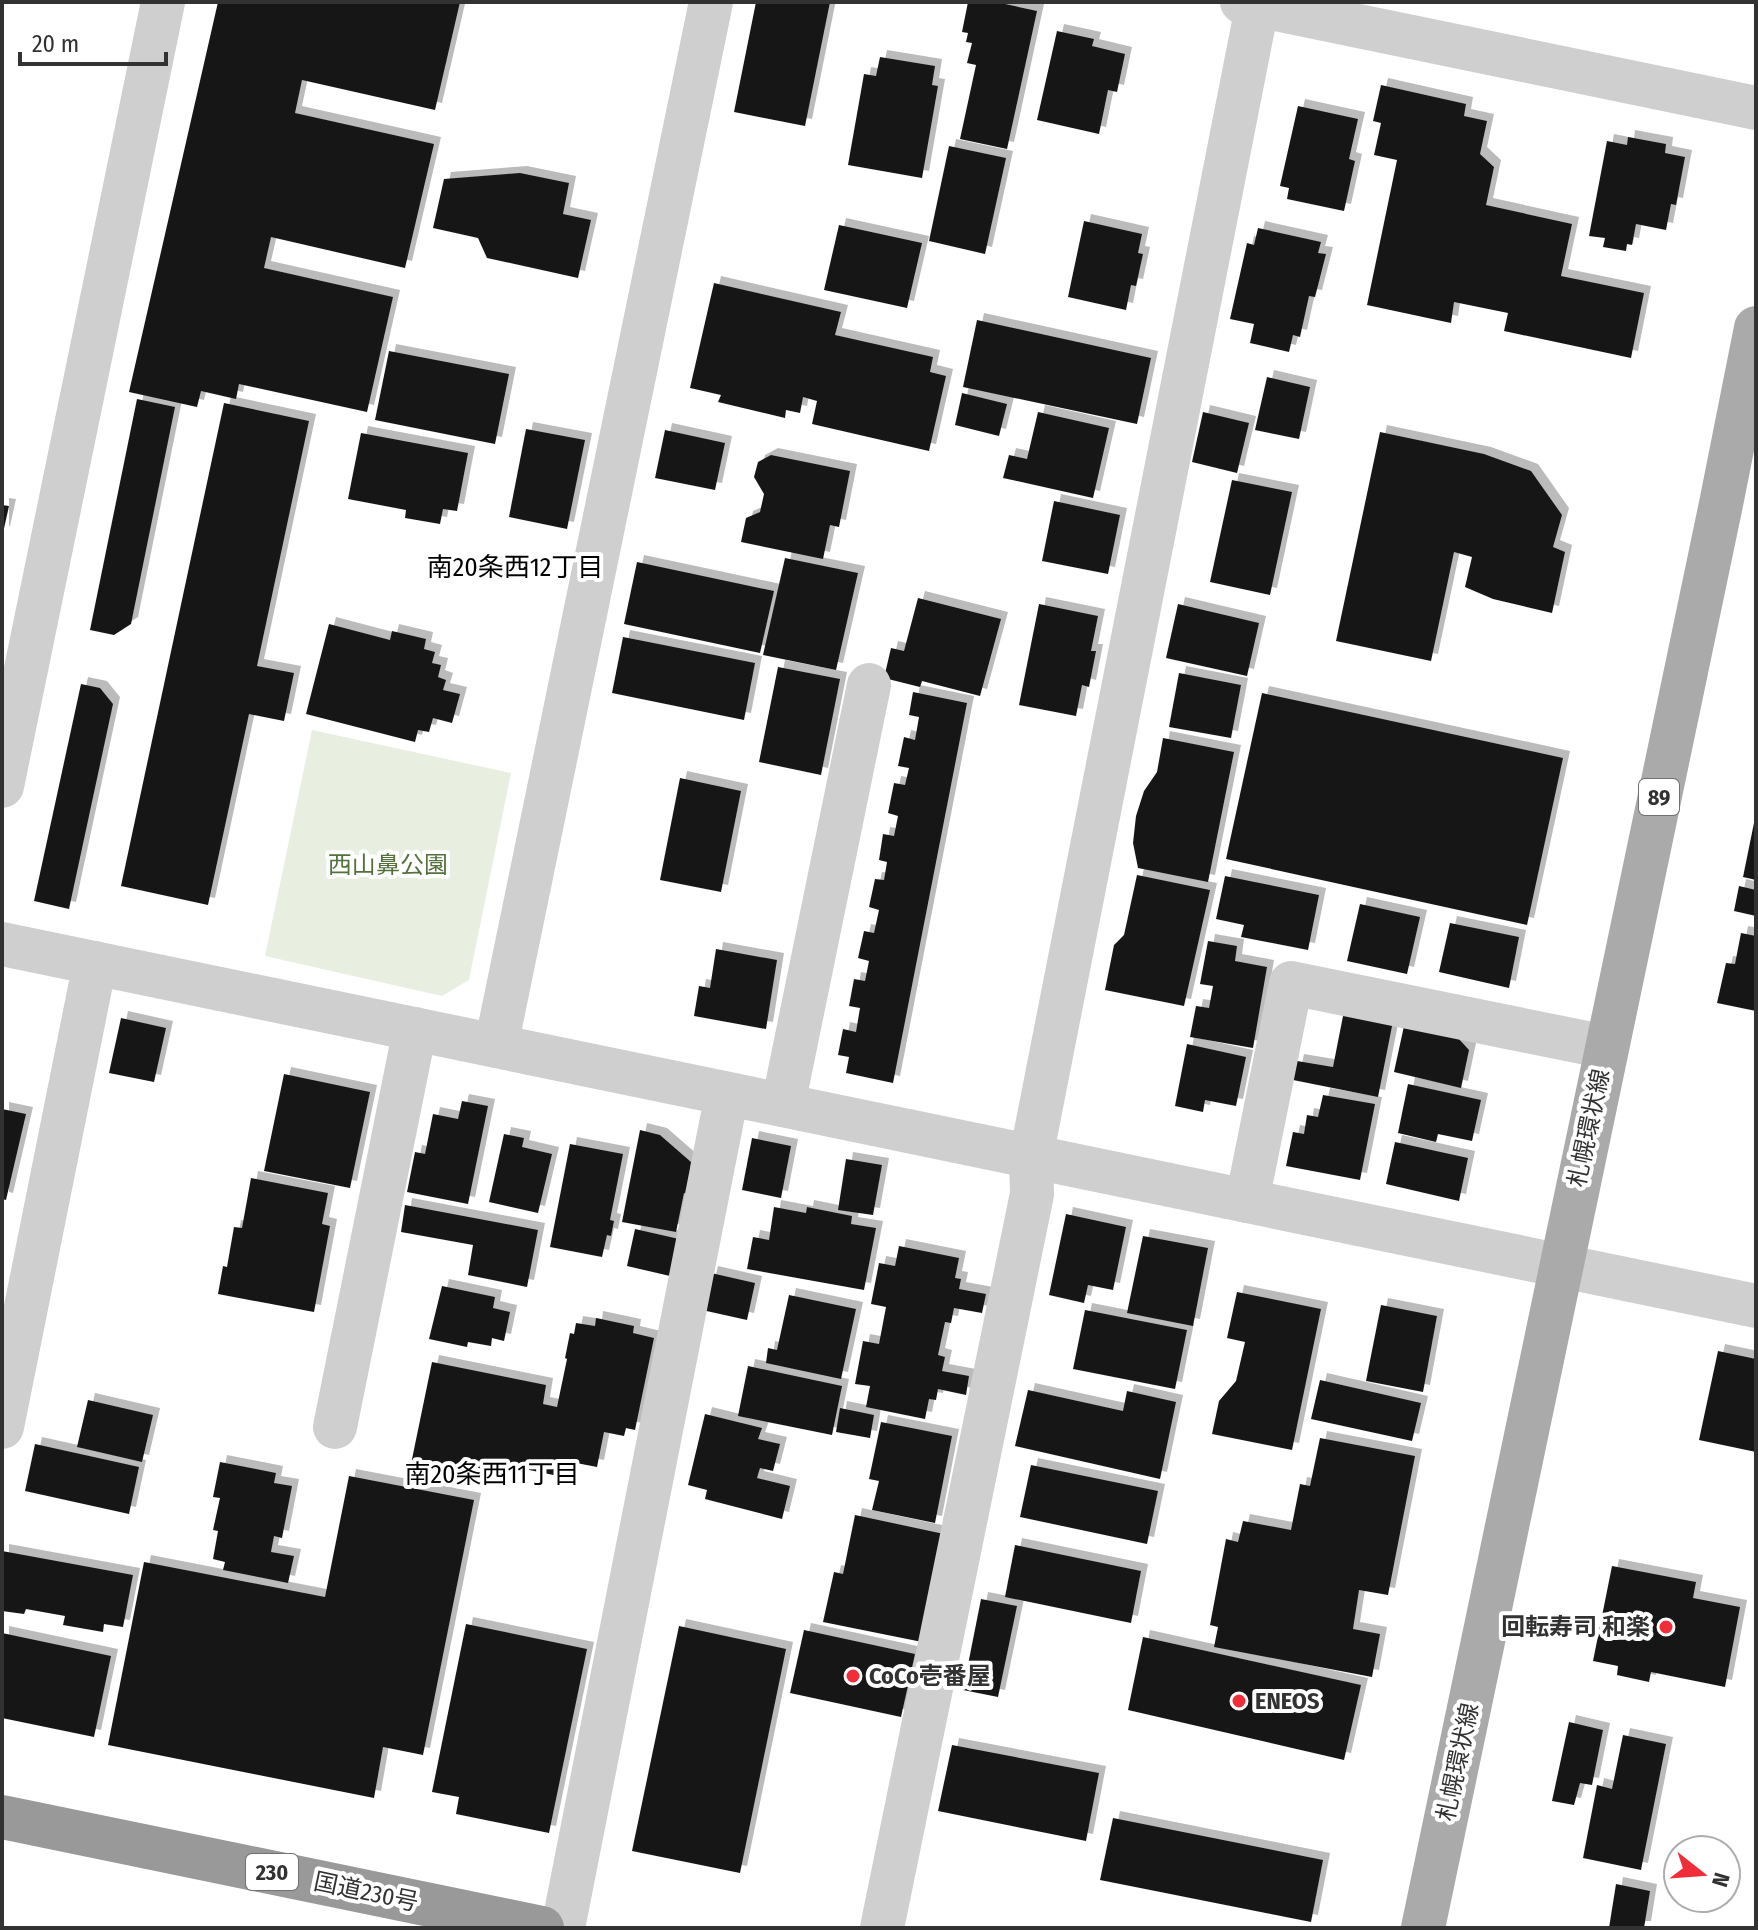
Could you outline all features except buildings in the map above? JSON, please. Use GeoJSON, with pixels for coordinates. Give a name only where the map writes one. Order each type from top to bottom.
{"type":"FeatureCollection","features":[{"type":"Feature","properties":{"kind":"highway","name":"国道230号"},"geometry":{"type":"LineString","coordinates":[[2,1817],[440,1918],[542,1928]]}},
{"type":"Feature","properties":{"kind":"main road","name":"札幌環状線"},"geometry":{"type":"LineString","coordinates":[[1423,1928],[1756,328]]}},
{"type":"Feature","properties":{"kind":"street"},"geometry":{"type":"LineString","coordinates":[[2,786],[163,2]]}},
{"type":"Feature","properties":{"kind":"street"},"geometry":{"type":"LineString","coordinates":[[496,1046],[711,2]]}},
{"type":"Feature","properties":{"kind":"street"},"geometry":{"type":"LineString","coordinates":[[882,1928],[1032,1194],[1031,1157],[1253,3],[1756,108]]}},
{"type":"Feature","properties":{"kind":"street"},"geometry":{"type":"LineString","coordinates":[[783,1105],[869,685]]}},
{"type":"Feature","properties":{"kind":"street"},"geometry":{"type":"LineString","coordinates":[[2,944],[1756,1306]]}},
{"type":"Feature","properties":{"kind":"street"},"geometry":{"type":"LineString","coordinates":[[2,1427],[95,963]]}},
{"type":"Feature","properties":{"kind":"street"},"geometry":{"type":"LineString","coordinates":[[1247,1201],[1291,983],[1606,1047]]}},
{"type":"Feature","properties":{"kind":"street"},"geometry":{"type":"LineString","coordinates":[[335,1427],[415,1029]]}},
{"type":"Feature","properties":{"kind":"street"},"geometry":{"type":"LineString","coordinates":[[563,1928],[727,1094]]}},
{"type":"Feature","properties":{"kind":"green space","name":"西山鼻公園"},"geometry":{"type":"Polygon","coordinates":[[[312,730],[511,773],[469,980],[442,996],[265,956],[312,730]]]}},
{"type":"Feature","properties":{"kind":"place","name":"回転寿司 和楽"},"geometry":{"type":"Point","coordinates":[1666,1627]}},
{"type":"Feature","properties":{"kind":"place","name":"CoCo壱番屋"},"geometry":{"type":"Point","coordinates":[853,1676]}},
{"type":"Feature","properties":{"kind":"place","name":"ENEOS"},"geometry":{"type":"Point","coordinates":[1239,1701]}},
{"type":"Feature","properties":{"kind":"district","name":"南20条西12丁目"},"geometry":{"type":"Point","coordinates":[515,567]}},
{"type":"Feature","properties":{"kind":"district","name":"南20条西11丁目"},"geometry":{"type":"Point","coordinates":[492,1474]}}]}
